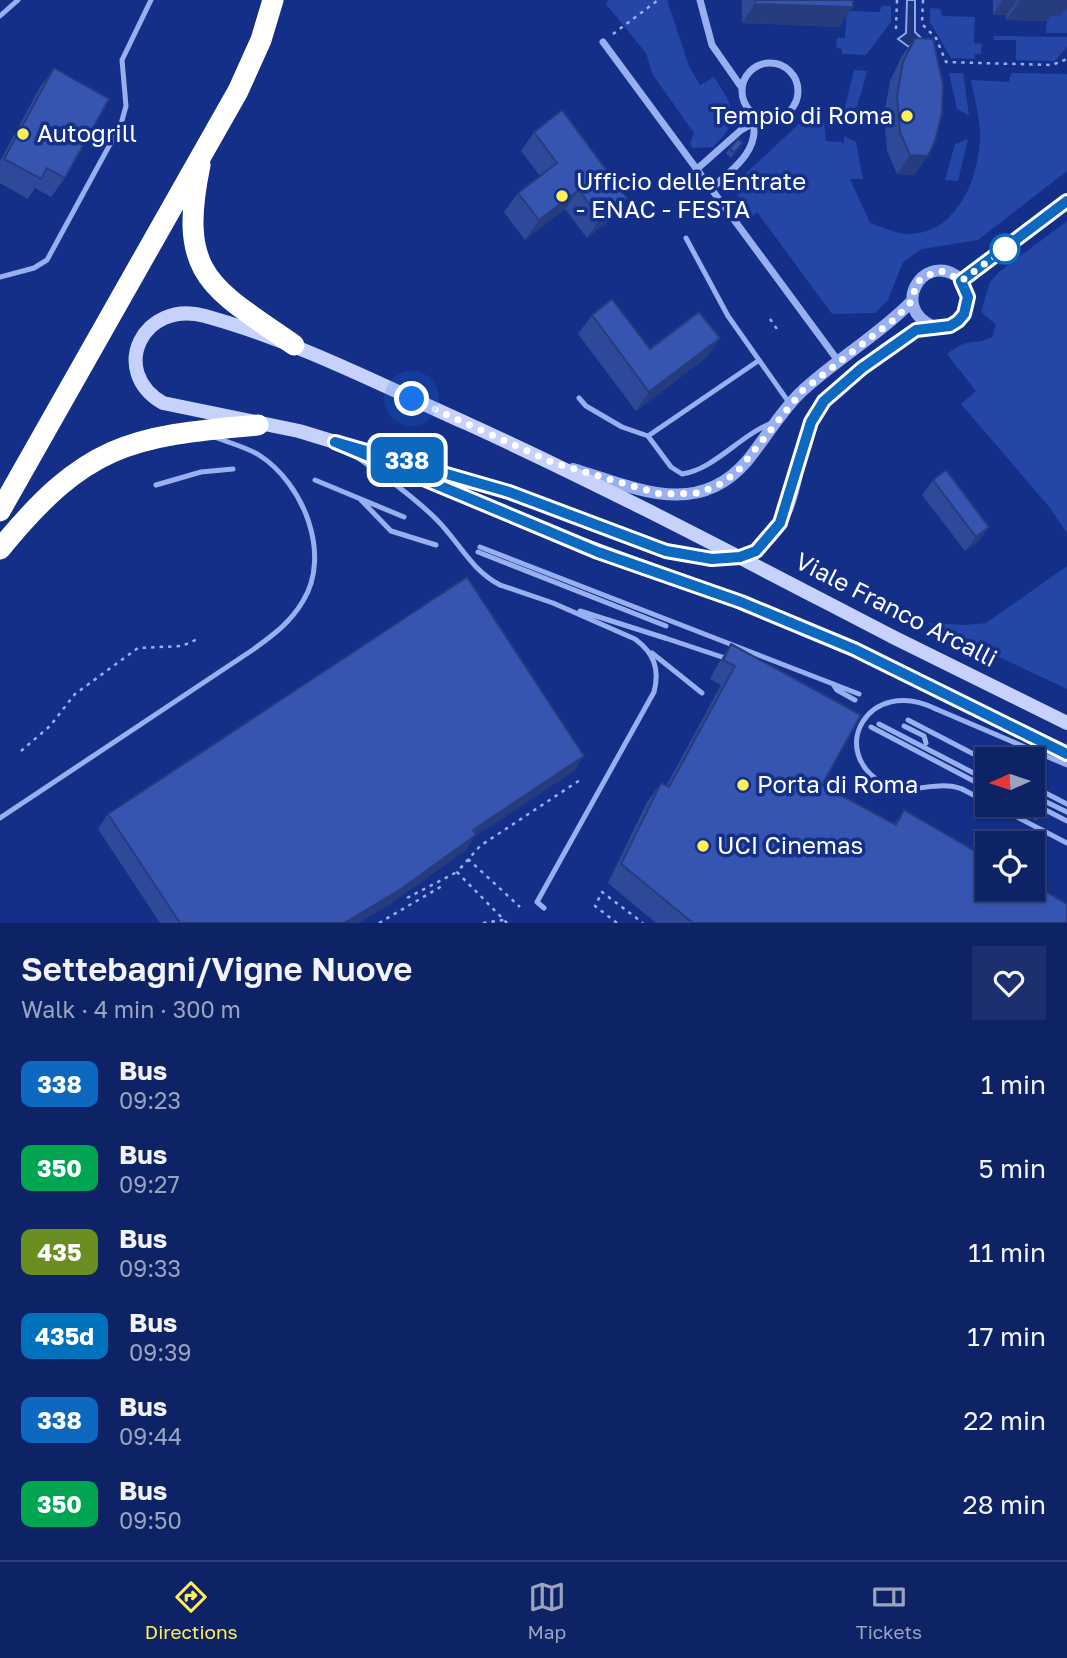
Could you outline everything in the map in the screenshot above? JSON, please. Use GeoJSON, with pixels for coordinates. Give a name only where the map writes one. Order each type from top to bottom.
{"type":"FeatureCollection","features":[{"type":"Feature","properties":{"kind":"highway"},"geometry":{"type":"LineString","coordinates":[[0,511],[250,66],[272,0]]}},
{"type":"Feature","properties":{"kind":"highway"},"geometry":{"type":"LineString","coordinates":[[203,150],[193,220],[196,249],[205,275],[227,298],[294,345]]}},
{"type":"Feature","properties":{"kind":"highway"},"geometry":{"type":"LineString","coordinates":[[0,496],[81,363]]}},
{"type":"Feature","properties":{"kind":"highway"},"geometry":{"type":"LineString","coordinates":[[0,549],[54,489],[96,458],[138,442],[199,430],[258,425]]}},
{"type":"Feature","properties":{"kind":"main road","name":"Viale Franco Arcalli"},"geometry":{"type":"LineString","coordinates":[[1067,723],[554,463],[294,345],[191,313],[163,317],[150,324],[142,336],[136,358],[138,374],[157,399],[172,406],[299,431],[335,442],[566,539],[741,602],[854,649],[1067,754]]}},
{"type":"Feature","properties":{"kind":"street"},"geometry":{"type":"LineString","coordinates":[[700,0],[712,45],[742,88],[749,110],[763,118],[779,118],[792,108],[797,94],[794,78],[783,67],[760,65],[747,74],[742,88]]}},
{"type":"Feature","properties":{"kind":"street"},"geometry":{"type":"LineString","coordinates":[[603,42],[839,362]]}},
{"type":"Feature","properties":{"kind":"street"},"geometry":{"type":"LineString","coordinates":[[697,169],[741,130],[763,118]]}},
{"type":"Feature","properties":{"kind":"street"},"geometry":{"type":"LineString","coordinates":[[711,189],[752,148],[756,137],[754,125]]}},
{"type":"Feature","properties":{"kind":"street"},"geometry":{"type":"LineString","coordinates":[[961,281],[1067,201]]}},
{"type":"Feature","properties":{"kind":"street"},"geometry":{"type":"LineString","coordinates":[[554,463],[660,494],[679,496],[698,493],[725,481],[762,441],[790,404],[887,326],[912,301],[916,284],[929,273],[947,272],[961,281],[968,297],[964,314],[950,326],[932,326],[916,330],[824,401],[808,429],[783,516],[766,542]]}},
{"type":"Feature","properties":{"kind":"street"},"geometry":{"type":"LineString","coordinates":[[912,301],[918,317],[932,326]]}},
{"type":"Feature","properties":{"kind":"street"},"geometry":{"type":"LineString","coordinates":[[335,442],[509,492],[666,551]]}},
{"type":"Feature","properties":{"kind":"lane"},"geometry":{"type":"LineString","coordinates":[[0,16],[18,0]]}},
{"type":"Feature","properties":{"kind":"lane"},"geometry":{"type":"LineString","coordinates":[[0,277],[42,264],[58,242],[121,124],[125,106],[122,60],[151,0]]}},
{"type":"Feature","properties":{"kind":"lane"},"geometry":{"type":"LineString","coordinates":[[686,238],[728,316],[790,404]]}},
{"type":"Feature","properties":{"kind":"lane"},"geometry":{"type":"LineString","coordinates":[[648,436],[758,361]]}},
{"type":"Feature","properties":{"kind":"lane"},"geometry":{"type":"LineString","coordinates":[[579,398],[586,407],[622,427],[648,436],[671,467],[682,474],[695,472],[748,433],[775,422]]}},
{"type":"Feature","properties":{"kind":"lane"},"geometry":{"type":"LineString","coordinates":[[0,818],[275,634],[285,626],[305,599],[313,578],[314,552],[309,517],[295,493],[278,470],[258,455],[199,430]]}},
{"type":"Feature","properties":{"kind":"lane"},"geometry":{"type":"LineString","coordinates":[[335,442],[427,510],[482,574],[500,585],[738,664]]}},
{"type":"Feature","properties":{"kind":"lane"},"geometry":{"type":"LineString","coordinates":[[156,485],[201,472],[233,469]]}},
{"type":"Feature","properties":{"kind":"lane"},"geometry":{"type":"LineString","coordinates":[[315,480],[404,517]]}},
{"type":"Feature","properties":{"kind":"lane"},"geometry":{"type":"LineString","coordinates":[[360,499],[368,511],[391,531],[436,545]]}},
{"type":"Feature","properties":{"kind":"lane"},"geometry":{"type":"LineString","coordinates":[[666,626],[479,550],[833,684],[857,697]]}},
{"type":"Feature","properties":{"kind":"lane"},"geometry":{"type":"LineString","coordinates":[[554,603],[645,646],[671,671],[702,693]]}},
{"type":"Feature","properties":{"kind":"lane"},"geometry":{"type":"LineString","coordinates":[[544,908],[537,902],[654,692],[657,668],[645,646]]}},
{"type":"Feature","properties":{"kind":"lane"},"geometry":{"type":"LineString","coordinates":[[975,796],[946,785],[904,789],[889,786],[873,776],[860,757],[857,742],[860,727],[880,705],[902,699],[936,709],[1025,747]]}},
{"type":"Feature","properties":{"kind":"lane"},"geometry":{"type":"LineString","coordinates":[[926,743],[924,736],[906,723],[975,755]]}},
{"type":"Feature","properties":{"kind":"lane"},"geometry":{"type":"LineString","coordinates":[[879,724],[975,774]]}},
{"type":"Feature","properties":{"kind":"lane"},"geometry":{"type":"LineString","coordinates":[[871,727],[975,782]]}},
{"type":"Feature","properties":{"kind":"lane"},"geometry":{"type":"LineString","coordinates":[[1045,756],[1067,765]]}},
{"type":"Feature","properties":{"kind":"lane"},"geometry":{"type":"LineString","coordinates":[[1045,793],[1067,804]]}},
{"type":"Feature","properties":{"kind":"lane"},"geometry":{"type":"LineString","coordinates":[[1045,801],[1067,812]]}},
{"type":"Feature","properties":{"kind":"lane"},"geometry":{"type":"LineString","coordinates":[[1045,810],[1067,821]]}},
{"type":"Feature","properties":{"kind":"lane"},"geometry":{"type":"LineString","coordinates":[[1017,817],[1067,843]]}},
{"type":"Feature","properties":{"kind":"path"},"geometry":{"type":"LineString","coordinates":[[603,42],[658,0]]}},
{"type":"Feature","properties":{"kind":"path"},"geometry":{"type":"LineString","coordinates":[[896,29],[897,0]]}},
{"type":"Feature","properties":{"kind":"path"},"geometry":{"type":"LineString","coordinates":[[923,0],[922,24],[936,38],[946,62],[1052,65],[1067,59]]}},
{"type":"Feature","properties":{"kind":"path"},"geometry":{"type":"LineString","coordinates":[[770,319],[779,332]]}},
{"type":"Feature","properties":{"kind":"path"},"geometry":{"type":"LineString","coordinates":[[20,751],[50,726],[75,694],[138,648],[182,646],[200,638]]}},
{"type":"Feature","properties":{"kind":"path"},"geometry":{"type":"LineString","coordinates":[[407,898],[457,872],[480,846],[580,780]]}},
{"type":"Feature","properties":{"kind":"path"},"geometry":{"type":"LineString","coordinates":[[468,859],[520,907]]}},
{"type":"Feature","properties":{"kind":"path"},"geometry":{"type":"LineString","coordinates":[[457,872],[506,921]]}},
{"type":"Feature","properties":{"kind":"path"},"geometry":{"type":"LineString","coordinates":[[379,923],[442,886]]}},
{"type":"Feature","properties":{"kind":"path"},"geometry":{"type":"LineString","coordinates":[[617,923],[595,906],[602,892],[643,923]]}},
{"type":"Feature","properties":{"kind":"path"},"geometry":{"type":"LineString","coordinates":[[483,923],[506,921]]}},
{"type":"Feature","properties":{"kind":"shaded area"},"geometry":{"type":"Polygon","coordinates":[[[608,0],[667,0],[689,66],[700,85],[714,77],[730,105],[732,113],[728,129],[713,147],[693,148],[690,144],[694,133],[653,75],[646,53],[606,4],[608,0]]]}},
{"type":"Feature","properties":{"kind":"shaded area"},"geometry":{"type":"Polygon","coordinates":[[[907,0],[915,0],[915,32],[921,38],[921,43],[909,47],[898,39],[906,33],[907,0]]]}},
{"type":"Feature","properties":{"kind":"shaded area"},"geometry":{"type":"Polygon","coordinates":[[[1067,0],[1067,33],[1046,33],[1047,16],[1067,0]]]}},
{"type":"Feature","properties":{"kind":"shaded area"},"geometry":{"type":"Polygon","coordinates":[[[882,6],[891,6],[891,22],[866,55],[842,54],[842,49],[836,48],[837,38],[845,38],[847,11],[879,12],[882,6]]]}},
{"type":"Feature","properties":{"kind":"shaded area"},"geometry":{"type":"Polygon","coordinates":[[[930,8],[940,9],[942,16],[975,17],[974,43],[982,44],[981,54],[975,54],[975,59],[951,58],[930,22],[930,8]]]}},
{"type":"Feature","properties":{"kind":"shaded area"},"geometry":{"type":"Polygon","coordinates":[[[994,36],[1067,37],[1067,47],[1055,61],[1016,60],[1016,40],[994,40],[994,36]]]}},
{"type":"Feature","properties":{"kind":"shaded area"},"geometry":{"type":"Polygon","coordinates":[[[854,70],[867,71],[857,107],[844,112],[854,70]]]}},
{"type":"Feature","properties":{"kind":"shaded area"},"geometry":{"type":"Polygon","coordinates":[[[949,73],[963,73],[969,115],[957,109],[949,73]]]}},
{"type":"Feature","properties":{"kind":"shaded area"},"geometry":{"type":"Polygon","coordinates":[[[1011,73],[1067,74],[1067,171],[978,240],[922,249],[903,262],[888,300],[875,313],[832,314],[757,212],[752,217],[732,186],[801,122],[824,123],[826,141],[843,142],[844,147],[844,136],[856,142],[863,179],[850,179],[870,223],[907,234],[924,232],[940,225],[952,214],[970,185],[976,168],[980,127],[971,80],[1009,82],[1011,73]]]}},
{"type":"Feature","properties":{"kind":"shaded area"},"geometry":{"type":"Polygon","coordinates":[[[968,139],[958,181],[945,180],[955,144],[968,139]]]}},
{"type":"Feature","properties":{"kind":"shaded area"},"geometry":{"type":"Polygon","coordinates":[[[1067,221],[1067,533],[1050,508],[961,404],[976,391],[947,354],[961,345],[992,337],[996,325],[981,312],[990,282],[999,272],[1067,221]]]}},
{"type":"Feature","properties":{"kind":"shaded area"},"geometry":{"type":"Polygon","coordinates":[[[1067,566],[1067,689],[927,623],[986,623],[1067,566]]]}},
{"type":"Feature","properties":{"kind":"building"},"geometry":{"type":"Polygon","coordinates":[[[755,0],[853,0],[853,7],[755,4],[755,0]]]}},
{"type":"Feature","properties":{"kind":"building"},"geometry":{"type":"Polygon","coordinates":[[[1060,0],[1060,2],[1020,1],[1060,0]]]}},
{"type":"Feature","properties":{"kind":"building"},"geometry":{"type":"Polygon","coordinates":[[[915,38],[933,39],[943,84],[942,113],[928,156],[910,155],[900,132],[897,96],[903,62],[915,38]]]}},
{"type":"Feature","properties":{"kind":"building"},"geometry":{"type":"Polygon","coordinates":[[[54,68],[109,99],[65,178],[47,168],[41,179],[4,159],[54,68]]]}},
{"type":"Feature","properties":{"kind":"building"},"geometry":{"type":"Polygon","coordinates":[[[562,110],[627,198],[600,219],[579,190],[539,220],[518,193],[557,163],[534,132],[562,110]]]}},
{"type":"Feature","properties":{"kind":"building"},"geometry":{"type":"Polygon","coordinates":[[[738,139],[743,143],[734,153],[730,148],[738,139]]]}},
{"type":"Feature","properties":{"kind":"building"},"geometry":{"type":"Polygon","coordinates":[[[612,299],[650,349],[699,312],[720,338],[649,392],[592,315],[612,299]]]}},
{"type":"Feature","properties":{"kind":"building"},"geometry":{"type":"Polygon","coordinates":[[[946,470],[989,527],[976,537],[933,480],[946,470]]]}},
{"type":"Feature","properties":{"kind":"building"},"geometry":{"type":"Polygon","coordinates":[[[467,577],[584,756],[473,830],[476,835],[401,889],[344,923],[180,923],[108,814],[467,577]]]}},
{"type":"Feature","properties":{"kind":"building","name":"Porta di Roma"},"geometry":{"type":"Polygon","coordinates":[[[731,644],[861,715],[822,785],[896,825],[904,810],[975,851],[975,901],[1045,901],[1045,891],[1067,904],[1067,923],[693,923],[621,864],[661,783],[669,787],[735,666],[723,660],[731,644]]]}},
{"type":"Feature","properties":{"kind":"tunnel"},"geometry":{"type":"LineString","coordinates":[[666,551],[705,559],[731,558],[743,556],[766,542]]}},
{"type":"Feature","properties":{"kind":"bus line","name":"338"},"geometry":{"type":"LineString","coordinates":[[1067,201],[961,281],[968,297],[964,314],[958,321],[950,326],[932,326],[916,330],[862,368],[824,401],[811,422],[780,523],[770,538],[756,551],[740,557],[725,560],[699,558],[666,551],[509,492],[400,458],[335,442],[598,552],[741,602],[854,649],[1067,754]]}},
{"type":"Feature","properties":{"kind":"place","name":"Tempio di Roma"},"geometry":{"type":"Point","coordinates":[907,116]}},
{"type":"Feature","properties":{"kind":"place","name":"Autogrill"},"geometry":{"type":"Point","coordinates":[23,134]}},
{"type":"Feature","properties":{"kind":"place","name":"Ufficio delle Entrate - ENAC - FESTA"},"geometry":{"type":"Point","coordinates":[562,196]}},
{"type":"Feature","properties":{"kind":"place","name":"Porta di Roma"},"geometry":{"type":"Point","coordinates":[743,785]}},
{"type":"Feature","properties":{"kind":"place","name":"UCI Cinemas"},"geometry":{"type":"Point","coordinates":[703,846]}},
{"type":"Feature","properties":{"kind":"route"},"geometry":{"type":"LineString","coordinates":[[412,399],[554,463],[660,494],[679,496],[698,493],[717,486],[737,472],[802,391],[896,318],[912,301],[916,284],[922,278],[938,271],[955,275],[961,281],[1005,249]]}}]}
